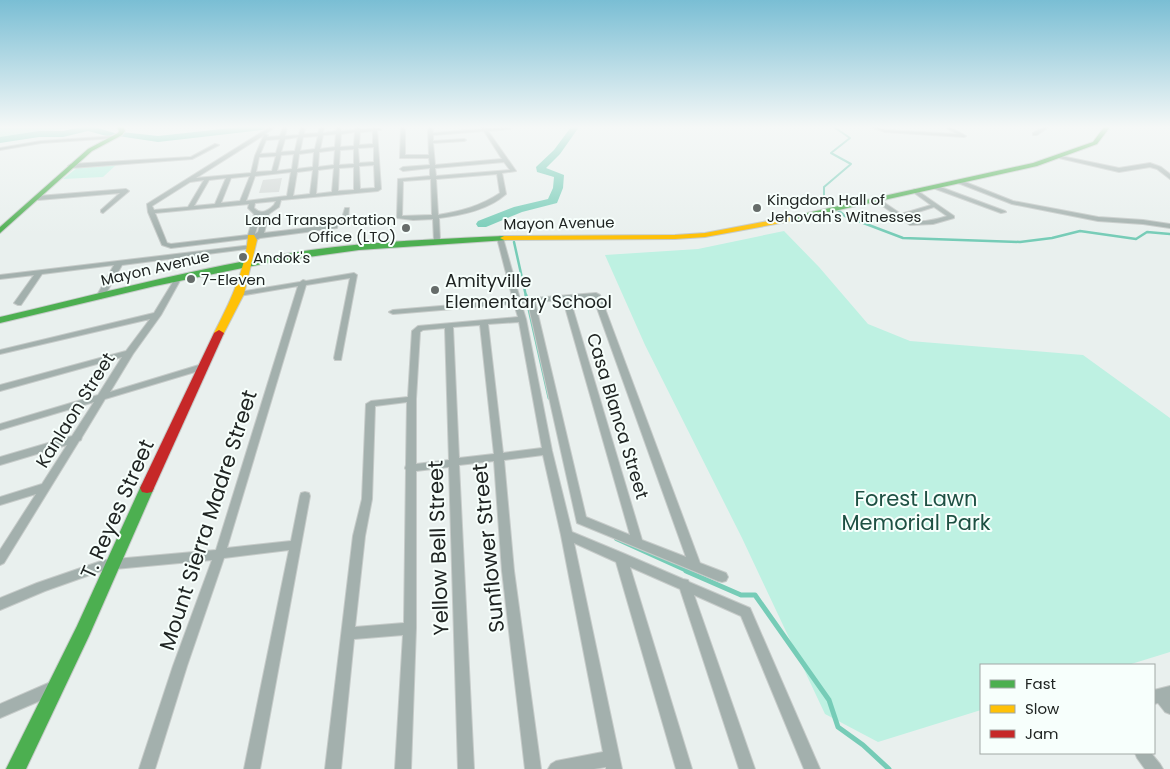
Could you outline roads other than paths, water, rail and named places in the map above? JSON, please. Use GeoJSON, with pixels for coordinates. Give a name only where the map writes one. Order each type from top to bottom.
{"type":"FeatureCollection","features":[{"type":"Feature","properties":{"kind":"main road"},"geometry":{"type":"LineString","coordinates":[[0,230],[38,198],[75,163]]}},
{"type":"Feature","properties":{"kind":"main road","name":"Mayon Avenue"},"geometry":{"type":"LineString","coordinates":[[0,320],[179,277],[249,263],[349,248],[500,238],[698,235],[811,216],[1037,163]]}},
{"type":"Feature","properties":{"kind":"main road","name":"T. Reyes Street"},"geometry":{"type":"LineString","coordinates":[[16,769],[54,688],[84,631],[202,367],[239,294],[254,240]]}},
{"type":"Feature","properties":{"kind":"street"},"geometry":{"type":"LineString","coordinates":[[71,166],[118,163]]}},
{"type":"Feature","properties":{"kind":"street"},"geometry":{"type":"LineString","coordinates":[[215,163],[149,205],[164,244],[167,246],[254,240]]}},
{"type":"Feature","properties":{"kind":"street"},"geometry":{"type":"LineString","coordinates":[[242,203],[256,163]]}},
{"type":"Feature","properties":{"kind":"street"},"geometry":{"type":"LineString","coordinates":[[274,173],[276,163]]}},
{"type":"Feature","properties":{"kind":"street"},"geometry":{"type":"LineString","coordinates":[[290,198],[295,163]]}},
{"type":"Feature","properties":{"kind":"street"},"geometry":{"type":"LineString","coordinates":[[313,196],[316,163]]}},
{"type":"Feature","properties":{"kind":"street"},"geometry":{"type":"LineString","coordinates":[[335,193],[337,163]]}},
{"type":"Feature","properties":{"kind":"street"},"geometry":{"type":"LineString","coordinates":[[151,212],[378,189],[377,163],[187,180]]}},
{"type":"Feature","properties":{"kind":"street"},"geometry":{"type":"LineString","coordinates":[[433,163],[437,241]]}},
{"type":"Feature","properties":{"kind":"street"},"geometry":{"type":"LineString","coordinates":[[402,169],[476,163]]}},
{"type":"Feature","properties":{"kind":"street"},"geometry":{"type":"LineString","coordinates":[[499,172],[503,194],[498,198],[471,210],[435,216],[399,218],[400,180],[434,178],[499,172],[513,171],[508,163]]}},
{"type":"Feature","properties":{"kind":"street"},"geometry":{"type":"LineString","coordinates":[[1088,163],[1121,170],[1150,165],[1159,168],[1170,177]]}},
{"type":"Feature","properties":{"kind":"street"},"geometry":{"type":"LineString","coordinates":[[357,165],[357,191]]}},
{"type":"Feature","properties":{"kind":"street"},"geometry":{"type":"LineString","coordinates":[[217,205],[229,177]]}},
{"type":"Feature","properties":{"kind":"street"},"geometry":{"type":"LineString","coordinates":[[190,208],[207,179]]}},
{"type":"Feature","properties":{"kind":"street"},"geometry":{"type":"LineString","coordinates":[[960,182],[1012,202],[1098,219],[1170,226]]}},
{"type":"Feature","properties":{"kind":"street"},"geometry":{"type":"LineString","coordinates":[[935,187],[1003,212]]}},
{"type":"Feature","properties":{"kind":"street"},"geometry":{"type":"LineString","coordinates":[[38,198],[126,191],[103,211]]}},
{"type":"Feature","properties":{"kind":"street"},"geometry":{"type":"LineString","coordinates":[[877,200],[906,222],[916,224],[952,217],[915,192]]}},
{"type":"Feature","properties":{"kind":"street"},"geometry":{"type":"LineString","coordinates":[[162,198],[172,202],[168,210]]}},
{"type":"Feature","properties":{"kind":"street"},"geometry":{"type":"LineString","coordinates":[[254,240],[266,214],[277,206],[279,199]]}},
{"type":"Feature","properties":{"kind":"street"},"geometry":{"type":"LineString","coordinates":[[252,202],[251,209],[257,214],[266,214]]}},
{"type":"Feature","properties":{"kind":"street"},"geometry":{"type":"LineString","coordinates":[[900,216],[935,205]]}},
{"type":"Feature","properties":{"kind":"street"},"geometry":{"type":"LineString","coordinates":[[0,277],[119,263],[335,227],[336,220],[345,218],[347,209]]}},
{"type":"Feature","properties":{"kind":"street"},"geometry":{"type":"LineString","coordinates":[[254,240],[257,214]]}},
{"type":"Feature","properties":{"kind":"street"},"geometry":{"type":"LineString","coordinates":[[500,238],[522,319],[546,451],[567,534],[613,764],[556,769]]}},
{"type":"Feature","properties":{"kind":"street"},"geometry":{"type":"LineString","coordinates":[[100,297],[119,263]]}},
{"type":"Feature","properties":{"kind":"street"},"geometry":{"type":"LineString","coordinates":[[18,303],[40,273]]}},
{"type":"Feature","properties":{"kind":"street"},"geometry":{"type":"LineString","coordinates":[[239,294],[354,275],[338,358]]}},
{"type":"Feature","properties":{"kind":"street","name":"Kanlaon Street"},"geometry":{"type":"LineString","coordinates":[[0,560],[5,546],[47,486],[78,438],[101,397],[129,353],[157,315],[179,277]]}},
{"type":"Feature","properties":{"kind":"street","name":"Mount Sierra Madre Street"},"geometry":{"type":"LineString","coordinates":[[147,769],[180,666],[220,554],[303,282]]}},
{"type":"Feature","properties":{"kind":"street"},"geometry":{"type":"LineString","coordinates":[[393,312],[596,295],[695,565]]}},
{"type":"Feature","properties":{"kind":"street","name":"Casa Blanca Street"},"geometry":{"type":"LineString","coordinates":[[566,298],[638,544]]}},
{"type":"Feature","properties":{"kind":"street"},"geometry":{"type":"LineString","coordinates":[[531,300],[581,520],[722,577]]}},
{"type":"Feature","properties":{"kind":"street"},"geometry":{"type":"LineString","coordinates":[[0,352],[157,315]]}},
{"type":"Feature","properties":{"kind":"street"},"geometry":{"type":"LineString","coordinates":[[403,769],[410,628],[410,468],[416,331],[421,328],[522,319]]}},
{"type":"Feature","properties":{"kind":"street","name":"Sunflower Street"},"geometry":{"type":"LineString","coordinates":[[484,323],[499,457],[508,571],[534,769]]}},
{"type":"Feature","properties":{"kind":"street","name":"Yellow Bell Street"},"geometry":{"type":"LineString","coordinates":[[449,326],[466,769]]}},
{"type":"Feature","properties":{"kind":"street"},"geometry":{"type":"LineString","coordinates":[[0,388],[129,353]]}},
{"type":"Feature","properties":{"kind":"street"},"geometry":{"type":"LineString","coordinates":[[0,427],[202,367]]}},
{"type":"Feature","properties":{"kind":"street"},"geometry":{"type":"LineString","coordinates":[[333,769],[354,567],[367,499],[371,404],[412,399]]}},
{"type":"Feature","properties":{"kind":"street"},"geometry":{"type":"LineString","coordinates":[[0,461],[78,438]]}},
{"type":"Feature","properties":{"kind":"street"},"geometry":{"type":"LineString","coordinates":[[410,468],[546,451]]}},
{"type":"Feature","properties":{"kind":"street"},"geometry":{"type":"LineString","coordinates":[[0,501],[47,486]]}},
{"type":"Feature","properties":{"kind":"street"},"geometry":{"type":"LineString","coordinates":[[252,769],[305,496]]}},
{"type":"Feature","properties":{"kind":"street"},"geometry":{"type":"LineString","coordinates":[[567,534],[746,612],[812,769]]}},
{"type":"Feature","properties":{"kind":"street"},"geometry":{"type":"LineString","coordinates":[[0,604],[41,587],[104,565],[220,554],[295,544]]}},
{"type":"Feature","properties":{"kind":"street"},"geometry":{"type":"LineString","coordinates":[[621,557],[684,769]]}},
{"type":"Feature","properties":{"kind":"street"},"geometry":{"type":"LineString","coordinates":[[684,584],[747,769]]}},
{"type":"Feature","properties":{"kind":"street"},"geometry":{"type":"LineString","coordinates":[[348,634],[410,628]]}},
{"type":"Feature","properties":{"kind":"street"},"geometry":{"type":"LineString","coordinates":[[0,710],[54,688]]}},
{"type":"Feature","properties":{"kind":"street"},"geometry":{"type":"LineString","coordinates":[[1161,695],[1170,707]]}},
{"type":"Feature","properties":{"kind":"street"},"geometry":{"type":"LineString","coordinates":[[1143,754],[1155,769]]}},
{"type":"Feature","properties":{"kind":"waterway"},"geometry":{"type":"LineString","coordinates":[[482,224],[518,209],[553,201],[558,188],[559,175],[541,170],[541,167],[545,163]]}},
{"type":"Feature","properties":{"kind":"waterway"},"geometry":{"type":"LineString","coordinates":[[827,201],[824,199],[824,187],[851,164],[849,163]]}},
{"type":"Feature","properties":{"kind":"waterway"},"geometry":{"type":"LineString","coordinates":[[826,200],[845,216],[903,238],[1020,242],[1052,238],[1080,231],[1136,239],[1147,232],[1170,234]]}},
{"type":"Feature","properties":{"kind":"waterway"},"geometry":{"type":"LineString","coordinates":[[514,242],[526,296]]}},
{"type":"Feature","properties":{"kind":"waterway"},"geometry":{"type":"LineString","coordinates":[[526,295],[527,300]]}},
{"type":"Feature","properties":{"kind":"waterway"},"geometry":{"type":"LineString","coordinates":[[528,305],[549,398]]}},
{"type":"Feature","properties":{"kind":"waterway"},"geometry":{"type":"LineString","coordinates":[[616,539],[689,572]]}},
{"type":"Feature","properties":{"kind":"waterway"},"geometry":{"type":"LineString","coordinates":[[686,571],[741,595],[755,595],[829,700],[838,727],[863,745],[889,769]]}},
{"type":"Feature","properties":{"kind":"place","name":"Kingdom Hall of Jehovah's Witnesses"},"geometry":{"type":"Point","coordinates":[757,208]}},
{"type":"Feature","properties":{"kind":"place","name":"Land Transportation Office (LTO)"},"geometry":{"type":"Point","coordinates":[406,228]}},
{"type":"Feature","properties":{"kind":"place","name":"Andok's"},"geometry":{"type":"Point","coordinates":[243,257]}},
{"type":"Feature","properties":{"kind":"place","name":"7-Eleven"},"geometry":{"type":"Point","coordinates":[191,279]}},
{"type":"Feature","properties":{"kind":"place","name":"Amityville Elementary School"},"geometry":{"type":"Point","coordinates":[435,290]}},
{"type":"Feature","properties":{"kind":"park label","name":"Forest Lawn Memorial Park"},"geometry":{"type":"Point","coordinates":[916,510]}}]}
